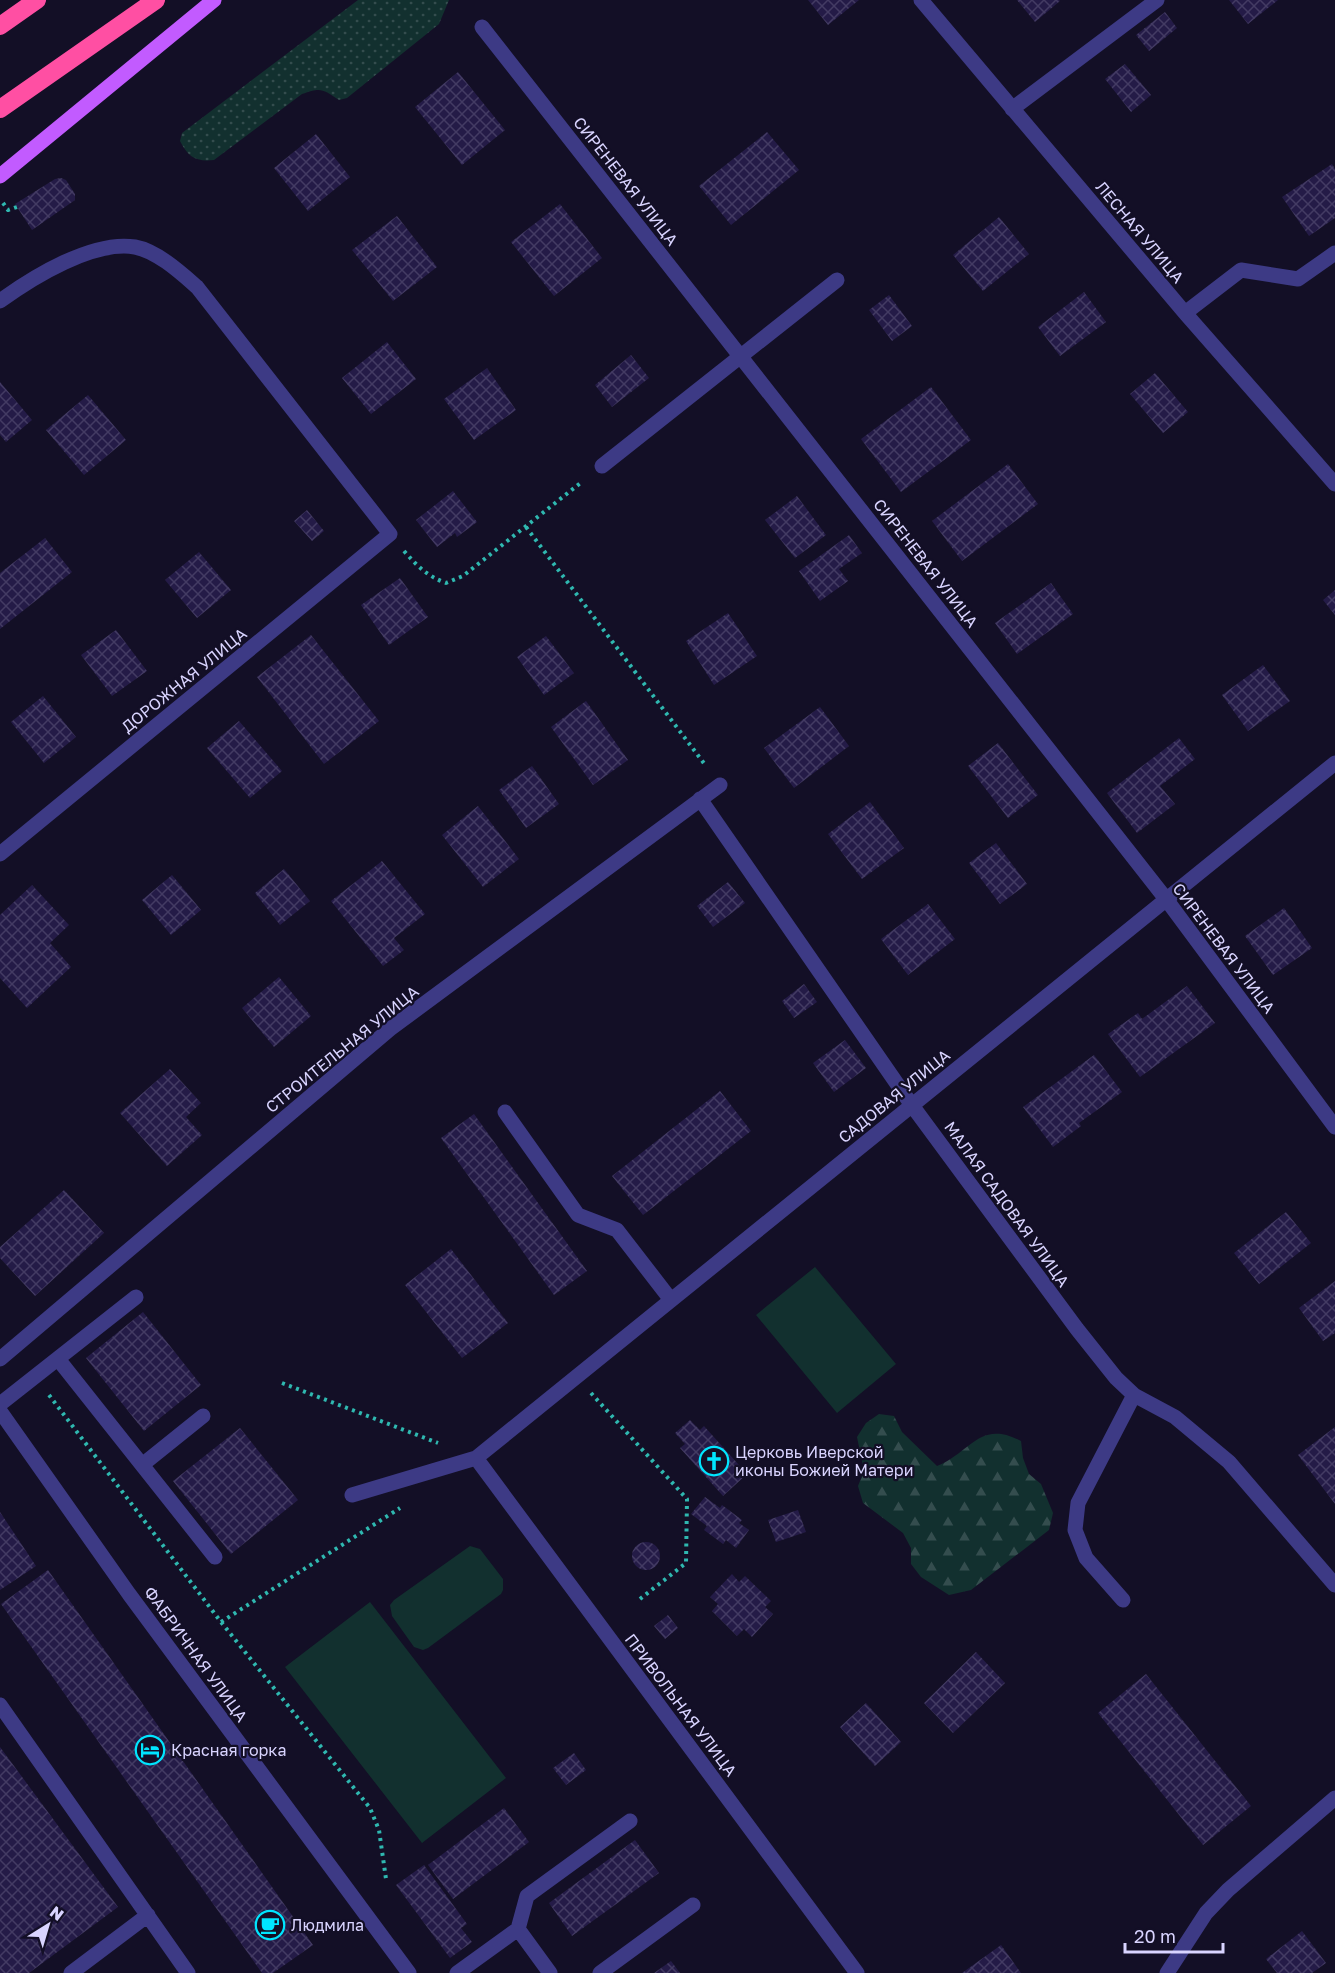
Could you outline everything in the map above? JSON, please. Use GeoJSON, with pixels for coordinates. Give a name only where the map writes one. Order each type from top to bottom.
{"type":"FeatureCollection","features":[{"type":"Feature","properties":{"kind":"highway"},"geometry":{"type":"LineString","coordinates":[[0,26],[37,0]]}},
{"type":"Feature","properties":{"kind":"highway"},"geometry":{"type":"LineString","coordinates":[[0,109],[156,0]]}},
{"type":"Feature","properties":{"kind":"main road"},"geometry":{"type":"LineString","coordinates":[[0,176],[214,0]]}},
{"type":"Feature","properties":{"kind":"street","name":"ЛЕСНАЯ УЛИЦА"},"geometry":{"type":"LineString","coordinates":[[921,0],[1185,313],[1335,484]]}},
{"type":"Feature","properties":{"kind":"street"},"geometry":{"type":"LineString","coordinates":[[1012,109],[1156,0]]}},
{"type":"Feature","properties":{"kind":"street","name":"СИРЕНЕВАЯ УЛИЦА"},"geometry":{"type":"LineString","coordinates":[[482,27],[1166,898],[1335,1127]]}},
{"type":"Feature","properties":{"kind":"street"},"geometry":{"type":"LineString","coordinates":[[0,301],[55,267],[100,248],[136,247],[166,261],[197,287],[390,534]]}},
{"type":"Feature","properties":{"kind":"street"},"geometry":{"type":"LineString","coordinates":[[1185,313],[1241,270],[1298,279],[1335,254]]}},
{"type":"Feature","properties":{"kind":"street"},"geometry":{"type":"LineString","coordinates":[[602,466],[837,280]]}},
{"type":"Feature","properties":{"kind":"street","name":"ДОРОЖНАЯ УЛИЦА"},"geometry":{"type":"LineString","coordinates":[[0,854],[390,534]]}},
{"type":"Feature","properties":{"kind":"street","name":"САДОВАЯ УЛИЦА"},"geometry":{"type":"LineString","coordinates":[[476,1458],[1335,763]]}},
{"type":"Feature","properties":{"kind":"street","name":"СТРОИТЕЛЬНАЯ УЛИЦА"},"geometry":{"type":"LineString","coordinates":[[0,1359],[390,1029],[720,785]]}},
{"type":"Feature","properties":{"kind":"street","name":"МАЛАЯ САДОВАЯ УЛИЦА"},"geometry":{"type":"LineString","coordinates":[[700,799],[911,1104],[1077,1329],[1116,1378],[1134,1395],[1175,1417],[1229,1462],[1335,1585]]}},
{"type":"Feature","properties":{"kind":"street"},"geometry":{"type":"LineString","coordinates":[[505,1112],[578,1215],[617,1230],[671,1300]]}},
{"type":"Feature","properties":{"kind":"street"},"geometry":{"type":"LineString","coordinates":[[0,1404],[136,1297]]}},
{"type":"Feature","properties":{"kind":"street"},"geometry":{"type":"LineString","coordinates":[[58,1359],[215,1557]]}},
{"type":"Feature","properties":{"kind":"street"},"geometry":{"type":"LineString","coordinates":[[1123,1600],[1086,1558],[1075,1530],[1078,1503],[1134,1395]]}},
{"type":"Feature","properties":{"kind":"street","name":"ФАБРИЧНАЯ УЛИЦА"},"geometry":{"type":"LineString","coordinates":[[0,1411],[129,1594],[409,1973]]}},
{"type":"Feature","properties":{"kind":"street"},"geometry":{"type":"LineString","coordinates":[[142,1465],[203,1416]]}},
{"type":"Feature","properties":{"kind":"street"},"geometry":{"type":"LineString","coordinates":[[352,1495],[476,1458]]}},
{"type":"Feature","properties":{"kind":"street","name":"ПРИВОЛЬНАЯ УЛИЦА"},"geometry":{"type":"LineString","coordinates":[[476,1458],[857,1973]]}},
{"type":"Feature","properties":{"kind":"street"},"geometry":{"type":"LineString","coordinates":[[0,1705],[188,1973]]}},
{"type":"Feature","properties":{"kind":"street"},"geometry":{"type":"LineString","coordinates":[[1167,1973],[1206,1913],[1228,1890],[1335,1798]]}},
{"type":"Feature","properties":{"kind":"street"},"geometry":{"type":"LineString","coordinates":[[457,1973],[518,1929],[527,1896],[630,1821]]}},
{"type":"Feature","properties":{"kind":"street"},"geometry":{"type":"LineString","coordinates":[[600,1973],[693,1905]]}},
{"type":"Feature","properties":{"kind":"street"},"geometry":{"type":"LineString","coordinates":[[71,1973],[148,1915]]}},
{"type":"Feature","properties":{"kind":"street"},"geometry":{"type":"LineString","coordinates":[[518,1929],[550,1973]]}},
{"type":"Feature","properties":{"kind":"path"},"geometry":{"type":"LineString","coordinates":[[3,203],[8,210],[17,207]]}},
{"type":"Feature","properties":{"kind":"path"},"geometry":{"type":"LineString","coordinates":[[390,534],[419,568],[432,578],[446,583],[463,576],[602,466]]}},
{"type":"Feature","properties":{"kind":"path"},"geometry":{"type":"LineString","coordinates":[[526,527],[720,785]]}},
{"type":"Feature","properties":{"kind":"path"},"geometry":{"type":"LineString","coordinates":[[36,1376],[220,1622],[370,1808],[379,1830],[386,1879]]}},
{"type":"Feature","properties":{"kind":"path"},"geometry":{"type":"LineString","coordinates":[[576,1377],[687,1499],[686,1563],[640,1599]]}},
{"type":"Feature","properties":{"kind":"path"},"geometry":{"type":"LineString","coordinates":[[282,1383],[476,1458]]}},
{"type":"Feature","properties":{"kind":"path"},"geometry":{"type":"LineString","coordinates":[[220,1622],[410,1502]]}},
{"type":"Feature","properties":{"kind":"green space"},"geometry":{"type":"Polygon","coordinates":[[[358,0],[449,0],[439,24],[347,98],[339,100],[322,90],[308,92],[302,94],[214,160],[197,159],[186,151],[180,141],[182,133],[358,0]]]}},
{"type":"Feature","properties":{"kind":"green space"},"geometry":{"type":"Polygon","coordinates":[[[815,1267],[896,1364],[837,1413],[756,1315],[815,1267]]]}},
{"type":"Feature","properties":{"kind":"green space"},"geometry":{"type":"Polygon","coordinates":[[[879,1414],[894,1416],[902,1432],[937,1466],[985,1436],[1007,1435],[1021,1441],[1023,1458],[1029,1474],[1041,1484],[1053,1513],[1049,1530],[971,1590],[949,1595],[921,1577],[911,1564],[911,1548],[903,1533],[863,1503],[858,1486],[864,1471],[857,1437],[866,1423],[879,1414]]]}},
{"type":"Feature","properties":{"kind":"green space"},"geometry":{"type":"Polygon","coordinates":[[[470,1546],[480,1549],[503,1579],[501,1594],[428,1648],[423,1650],[414,1647],[392,1616],[390,1605],[470,1546]]]}},
{"type":"Feature","properties":{"kind":"green space"},"geometry":{"type":"Polygon","coordinates":[[[370,1602],[506,1778],[422,1843],[285,1667],[370,1602]]]}},
{"type":"Feature","properties":{"kind":"building"},"geometry":{"type":"Polygon","coordinates":[[[808,0],[859,0],[828,25],[808,0]]]}},
{"type":"Feature","properties":{"kind":"building"},"geometry":{"type":"Polygon","coordinates":[[[1017,0],[1059,0],[1060,1],[1035,22],[1017,0]]]}},
{"type":"Feature","properties":{"kind":"building"},"geometry":{"type":"Polygon","coordinates":[[[1229,0],[1278,0],[1248,24],[1229,0]]]}},
{"type":"Feature","properties":{"kind":"building"},"geometry":{"type":"Polygon","coordinates":[[[1165,12],[1177,28],[1149,51],[1136,35],[1165,12]]]}},
{"type":"Feature","properties":{"kind":"building"},"geometry":{"type":"Polygon","coordinates":[[[1125,64],[1151,95],[1131,112],[1105,79],[1125,64]]]}},
{"type":"Feature","properties":{"kind":"building"},"geometry":{"type":"Polygon","coordinates":[[[458,72],[505,130],[462,165],[415,107],[458,72]]]}},
{"type":"Feature","properties":{"kind":"building"},"geometry":{"type":"Polygon","coordinates":[[[767,132],[799,170],[731,225],[699,186],[767,132]]]}},
{"type":"Feature","properties":{"kind":"building"},"geometry":{"type":"Polygon","coordinates":[[[316,134],[350,177],[308,211],[274,168],[316,134]]]}},
{"type":"Feature","properties":{"kind":"building"},"geometry":{"type":"Polygon","coordinates":[[[1332,164],[1335,169],[1335,218],[1309,236],[1282,197],[1332,164]]]}},
{"type":"Feature","properties":{"kind":"building"},"geometry":{"type":"Polygon","coordinates":[[[55,179],[66,180],[75,194],[75,200],[32,230],[15,204],[55,179]]]}},
{"type":"Feature","properties":{"kind":"building"},"geometry":{"type":"Polygon","coordinates":[[[560,204],[602,258],[554,296],[511,242],[560,204]]]}},
{"type":"Feature","properties":{"kind":"building"},"geometry":{"type":"Polygon","coordinates":[[[397,216],[437,267],[393,301],[352,250],[397,216]]]}},
{"type":"Feature","properties":{"kind":"building"},"geometry":{"type":"Polygon","coordinates":[[[999,217],[1029,254],[983,291],[953,255],[999,217]]]}},
{"type":"Feature","properties":{"kind":"building"},"geometry":{"type":"Polygon","coordinates":[[[1084,292],[1106,322],[1060,356],[1038,327],[1084,292]]]}},
{"type":"Feature","properties":{"kind":"building"},"geometry":{"type":"Polygon","coordinates":[[[889,295],[912,326],[892,341],[869,310],[889,295]]]}},
{"type":"Feature","properties":{"kind":"building"},"geometry":{"type":"Polygon","coordinates":[[[387,342],[416,379],[371,414],[342,378],[387,342]]]}},
{"type":"Feature","properties":{"kind":"building"},"geometry":{"type":"Polygon","coordinates":[[[631,355],[649,378],[612,407],[595,385],[631,355]]]}},
{"type":"Feature","properties":{"kind":"building"},"geometry":{"type":"Polygon","coordinates":[[[487,368],[516,410],[474,440],[444,399],[487,368]]]}},
{"type":"Feature","properties":{"kind":"building"},"geometry":{"type":"Polygon","coordinates":[[[1155,373],[1188,412],[1163,433],[1130,394],[1155,373]]]}},
{"type":"Feature","properties":{"kind":"building"},"geometry":{"type":"Polygon","coordinates":[[[0,382],[32,420],[6,442],[0,435],[0,382]]]}},
{"type":"Feature","properties":{"kind":"building"},"geometry":{"type":"Polygon","coordinates":[[[931,387],[971,440],[901,492],[861,439],[931,387]]]}},
{"type":"Feature","properties":{"kind":"building"},"geometry":{"type":"Polygon","coordinates":[[[88,395],[126,440],[84,475],[46,430],[88,395]]]}},
{"type":"Feature","properties":{"kind":"building"},"geometry":{"type":"Polygon","coordinates":[[[1008,464],[1038,504],[962,561],[932,521],[1008,464]]]}},
{"type":"Feature","properties":{"kind":"building"},"geometry":{"type":"Polygon","coordinates":[[[453,491],[477,522],[457,537],[455,533],[437,547],[416,520],[453,491]]]}},
{"type":"Feature","properties":{"kind":"building"},"geometry":{"type":"Polygon","coordinates":[[[797,496],[826,535],[795,558],[765,520],[797,496]]]}},
{"type":"Feature","properties":{"kind":"building"},"geometry":{"type":"Polygon","coordinates":[[[307,510],[324,531],[312,541],[294,521],[307,510]]]}},
{"type":"Feature","properties":{"kind":"building"},"geometry":{"type":"Polygon","coordinates":[[[849,535],[862,553],[839,569],[848,581],[820,601],[799,571],[849,535]]]}},
{"type":"Feature","properties":{"kind":"building"},"geometry":{"type":"Polygon","coordinates":[[[45,538],[72,572],[0,629],[0,573],[45,538]]]}},
{"type":"Feature","properties":{"kind":"building"},"geometry":{"type":"Polygon","coordinates":[[[199,552],[231,590],[197,618],[165,580],[199,552]]]}},
{"type":"Feature","properties":{"kind":"building"},"geometry":{"type":"Polygon","coordinates":[[[400,578],[428,617],[389,645],[361,605],[400,578]]]}},
{"type":"Feature","properties":{"kind":"building"},"geometry":{"type":"Polygon","coordinates":[[[1051,583],[1073,614],[1017,654],[995,623],[1051,583]]]}},
{"type":"Feature","properties":{"kind":"building"},"geometry":{"type":"Polygon","coordinates":[[[1335,590],[1335,615],[1323,600],[1335,590]]]}},
{"type":"Feature","properties":{"kind":"building"},"geometry":{"type":"Polygon","coordinates":[[[728,613],[757,656],[714,685],[686,641],[728,613]]]}},
{"type":"Feature","properties":{"kind":"building"},"geometry":{"type":"Polygon","coordinates":[[[116,630],[147,671],[112,696],[81,655],[116,630]]]}},
{"type":"Feature","properties":{"kind":"building"},"geometry":{"type":"Polygon","coordinates":[[[311,635],[379,721],[324,764],[257,677],[311,635]]]}},
{"type":"Feature","properties":{"kind":"building"},"geometry":{"type":"Polygon","coordinates":[[[546,636],[574,673],[544,695],[517,657],[546,636]]]}},
{"type":"Feature","properties":{"kind":"building"},"geometry":{"type":"Polygon","coordinates":[[[1263,665],[1290,701],[1248,731],[1222,695],[1263,665]]]}},
{"type":"Feature","properties":{"kind":"building"},"geometry":{"type":"Polygon","coordinates":[[[43,696],[76,737],[44,763],[11,722],[43,696]]]}},
{"type":"Feature","properties":{"kind":"building"},"geometry":{"type":"Polygon","coordinates":[[[586,701],[628,760],[593,785],[551,727],[586,701]]]}},
{"type":"Feature","properties":{"kind":"building"},"geometry":{"type":"Polygon","coordinates":[[[820,707],[849,746],[794,788],[764,748],[820,707]]]}},
{"type":"Feature","properties":{"kind":"building"},"geometry":{"type":"Polygon","coordinates":[[[239,721],[282,771],[250,798],[207,748],[239,721]]]}},
{"type":"Feature","properties":{"kind":"building"},"geometry":{"type":"Polygon","coordinates":[[[1179,738],[1195,759],[1160,786],[1175,804],[1137,833],[1107,793],[1179,738]]]}},
{"type":"Feature","properties":{"kind":"building"},"geometry":{"type":"Polygon","coordinates":[[[998,743],[1038,795],[1008,818],[968,766],[998,743]]]}},
{"type":"Feature","properties":{"kind":"building"},"geometry":{"type":"Polygon","coordinates":[[[532,766],[559,804],[526,828],[499,790],[532,766]]]}},
{"type":"Feature","properties":{"kind":"building"},"geometry":{"type":"Polygon","coordinates":[[[870,802],[904,848],[862,879],[828,834],[870,802]]]}},
{"type":"Feature","properties":{"kind":"building"},"geometry":{"type":"Polygon","coordinates":[[[478,806],[519,859],[483,887],[442,835],[478,806]]]}},
{"type":"Feature","properties":{"kind":"building"},"geometry":{"type":"Polygon","coordinates":[[[996,843],[1027,884],[1000,904],[969,863],[996,843]]]}},
{"type":"Feature","properties":{"kind":"building"},"geometry":{"type":"Polygon","coordinates":[[[382,861],[425,914],[394,938],[404,950],[383,966],[331,901],[382,861]]]}},
{"type":"Feature","properties":{"kind":"building"},"geometry":{"type":"Polygon","coordinates":[[[284,869],[310,901],[280,925],[255,893],[284,869]]]}},
{"type":"Feature","properties":{"kind":"building"},"geometry":{"type":"Polygon","coordinates":[[[172,875],[201,910],[171,935],[142,900],[172,875]]]}},
{"type":"Feature","properties":{"kind":"building"},"geometry":{"type":"Polygon","coordinates":[[[728,882],[745,903],[713,927],[697,906],[728,882]]]}},
{"type":"Feature","properties":{"kind":"building"},"geometry":{"type":"Polygon","coordinates":[[[32,885],[69,925],[50,943],[71,967],[27,1008],[0,978],[0,915],[32,885]]]}},
{"type":"Feature","properties":{"kind":"building"},"geometry":{"type":"Polygon","coordinates":[[[928,904],[955,939],[908,975],[881,939],[928,904]]]}},
{"type":"Feature","properties":{"kind":"building"},"geometry":{"type":"Polygon","coordinates":[[[1284,908],[1312,948],[1273,975],[1245,936],[1284,908]]]}},
{"type":"Feature","properties":{"kind":"building"},"geometry":{"type":"Polygon","coordinates":[[[279,977],[311,1016],[274,1047],[242,1008],[279,977]]]}},
{"type":"Feature","properties":{"kind":"building"},"geometry":{"type":"Polygon","coordinates":[[[804,984],[817,1002],[794,1018],[782,1001],[804,984]]]}},
{"type":"Feature","properties":{"kind":"building"},"geometry":{"type":"Polygon","coordinates":[[[1187,986],[1215,1023],[1140,1077],[1108,1034],[1138,1013],[1142,1019],[1187,986]]]}},
{"type":"Feature","properties":{"kind":"building"},"geometry":{"type":"Polygon","coordinates":[[[845,1040],[866,1068],[834,1092],[813,1063],[845,1040]]]}},
{"type":"Feature","properties":{"kind":"building"},"geometry":{"type":"Polygon","coordinates":[[[1094,1055],[1122,1092],[1079,1123],[1081,1126],[1053,1147],[1023,1107],[1094,1055]]]}},
{"type":"Feature","properties":{"kind":"building"},"geometry":{"type":"Polygon","coordinates":[[[170,1069],[201,1103],[186,1117],[202,1135],[167,1166],[120,1113],[170,1069]]]}},
{"type":"Feature","properties":{"kind":"building"},"geometry":{"type":"Polygon","coordinates":[[[720,1091],[751,1131],[643,1215],[612,1176],[720,1091]]]}},
{"type":"Feature","properties":{"kind":"building"},"geometry":{"type":"Polygon","coordinates":[[[474,1114],[587,1271],[554,1295],[441,1138],[474,1114]]]}},
{"type":"Feature","properties":{"kind":"building"},"geometry":{"type":"Polygon","coordinates":[[[64,1190],[104,1233],[35,1296],[0,1258],[0,1247],[64,1190]]]}},
{"type":"Feature","properties":{"kind":"building"},"geometry":{"type":"Polygon","coordinates":[[[1286,1212],[1311,1243],[1259,1284],[1234,1253],[1286,1212]]]}},
{"type":"Feature","properties":{"kind":"building"},"geometry":{"type":"Polygon","coordinates":[[[451,1249],[508,1323],[462,1358],[405,1285],[451,1249]]]}},
{"type":"Feature","properties":{"kind":"building"},"geometry":{"type":"Polygon","coordinates":[[[1335,1281],[1335,1333],[1323,1341],[1299,1308],[1335,1281]]]}},
{"type":"Feature","properties":{"kind":"building"},"geometry":{"type":"Polygon","coordinates":[[[143,1312],[201,1385],[144,1431],[86,1358],[143,1312]]]}},
{"type":"Feature","properties":{"kind":"building","name":"Церковь Иверской иконы Божией Матери"},"geometry":{"type":"Polygon","coordinates":[[[690,1420],[700,1430],[704,1426],[747,1474],[723,1496],[680,1448],[685,1444],[675,1433],[690,1420]]]}},
{"type":"Feature","properties":{"kind":"building"},"geometry":{"type":"Polygon","coordinates":[[[1335,1427],[1335,1504],[1298,1455],[1335,1427]]]}},
{"type":"Feature","properties":{"kind":"building"},"geometry":{"type":"Polygon","coordinates":[[[240,1428],[298,1500],[231,1554],[173,1481],[240,1428]]]}},
{"type":"Feature","properties":{"kind":"building"},"geometry":{"type":"Polygon","coordinates":[[[705,1497],[720,1508],[722,1505],[742,1520],[739,1523],[749,1530],[736,1548],[726,1540],[723,1544],[704,1530],[707,1526],[691,1514],[705,1497]]]}},
{"type":"Feature","properties":{"kind":"building"},"geometry":{"type":"Polygon","coordinates":[[[798,1510],[806,1532],[776,1542],[768,1520],[798,1510]]]}},
{"type":"Feature","properties":{"kind":"building"},"geometry":{"type":"Polygon","coordinates":[[[0,1512],[36,1566],[0,1590],[0,1512]]]}},
{"type":"Feature","properties":{"kind":"building"},"geometry":{"type":"Polygon","coordinates":[[[646,1542],[656,1546],[660,1556],[656,1566],[646,1570],[636,1566],[632,1556],[636,1546],[646,1542]]]}},
{"type":"Feature","properties":{"kind":"building"},"geometry":{"type":"Polygon","coordinates":[[[48,1570],[313,1945],[273,1973],[262,1973],[1,1604],[48,1570]]]}},
{"type":"Feature","properties":{"kind":"building"},"geometry":{"type":"Polygon","coordinates":[[[732,1574],[739,1582],[745,1576],[771,1601],[765,1607],[773,1614],[752,1637],[744,1629],[737,1636],[712,1611],[718,1604],[710,1597],[732,1574]]]}},
{"type":"Feature","properties":{"kind":"building"},"geometry":{"type":"Polygon","coordinates":[[[668,1615],[678,1628],[665,1639],[654,1626],[668,1615]]]}},
{"type":"Feature","properties":{"kind":"building"},"geometry":{"type":"Polygon","coordinates":[[[976,1652],[1005,1683],[953,1733],[924,1703],[976,1652]]]}},
{"type":"Feature","properties":{"kind":"building"},"geometry":{"type":"Polygon","coordinates":[[[1146,1674],[1251,1806],[1203,1845],[1098,1713],[1146,1674]]]}},
{"type":"Feature","properties":{"kind":"building"},"geometry":{"type":"Polygon","coordinates":[[[866,1703],[901,1742],[875,1766],[840,1727],[866,1703]]]}},
{"type":"Feature","properties":{"kind":"building"},"geometry":{"type":"Polygon","coordinates":[[[0,1747],[118,1907],[29,1973],[0,1973],[0,1747]]]}},
{"type":"Feature","properties":{"kind":"building"},"geometry":{"type":"Polygon","coordinates":[[[574,1753],[586,1770],[566,1785],[553,1768],[574,1753]]]}},
{"type":"Feature","properties":{"kind":"building"},"geometry":{"type":"Polygon","coordinates":[[[504,1808],[529,1842],[453,1899],[428,1865],[504,1808]]]}},
{"type":"Feature","properties":{"kind":"building"},"geometry":{"type":"Polygon","coordinates":[[[635,1840],[659,1873],[572,1936],[549,1903],[635,1840]]]}},
{"type":"Feature","properties":{"kind":"building"},"geometry":{"type":"Polygon","coordinates":[[[424,1865],[467,1924],[461,1928],[472,1942],[450,1958],[396,1885],[424,1865]]]}},
{"type":"Feature","properties":{"kind":"building"},"geometry":{"type":"Polygon","coordinates":[[[1302,1931],[1326,1963],[1312,1973],[1277,1973],[1266,1959],[1302,1931]]]}},
{"type":"Feature","properties":{"kind":"building"},"geometry":{"type":"Polygon","coordinates":[[[1001,1945],[1021,1973],[962,1973],[1001,1945]]]}},
{"type":"Feature","properties":{"kind":"building"},"geometry":{"type":"Polygon","coordinates":[[[671,1961],[680,1973],[654,1973],[671,1961]]]}},
{"type":"Feature","properties":{"kind":"place","name":"Церковь Иверской иконы Божией Матери"},"geometry":{"type":"Point","coordinates":[714,1461]}},
{"type":"Feature","properties":{"kind":"place","name":"Красная горка"},"geometry":{"type":"Point","coordinates":[150,1750]}},
{"type":"Feature","properties":{"kind":"place","name":"Людмила"},"geometry":{"type":"Point","coordinates":[270,1925]}}]}
